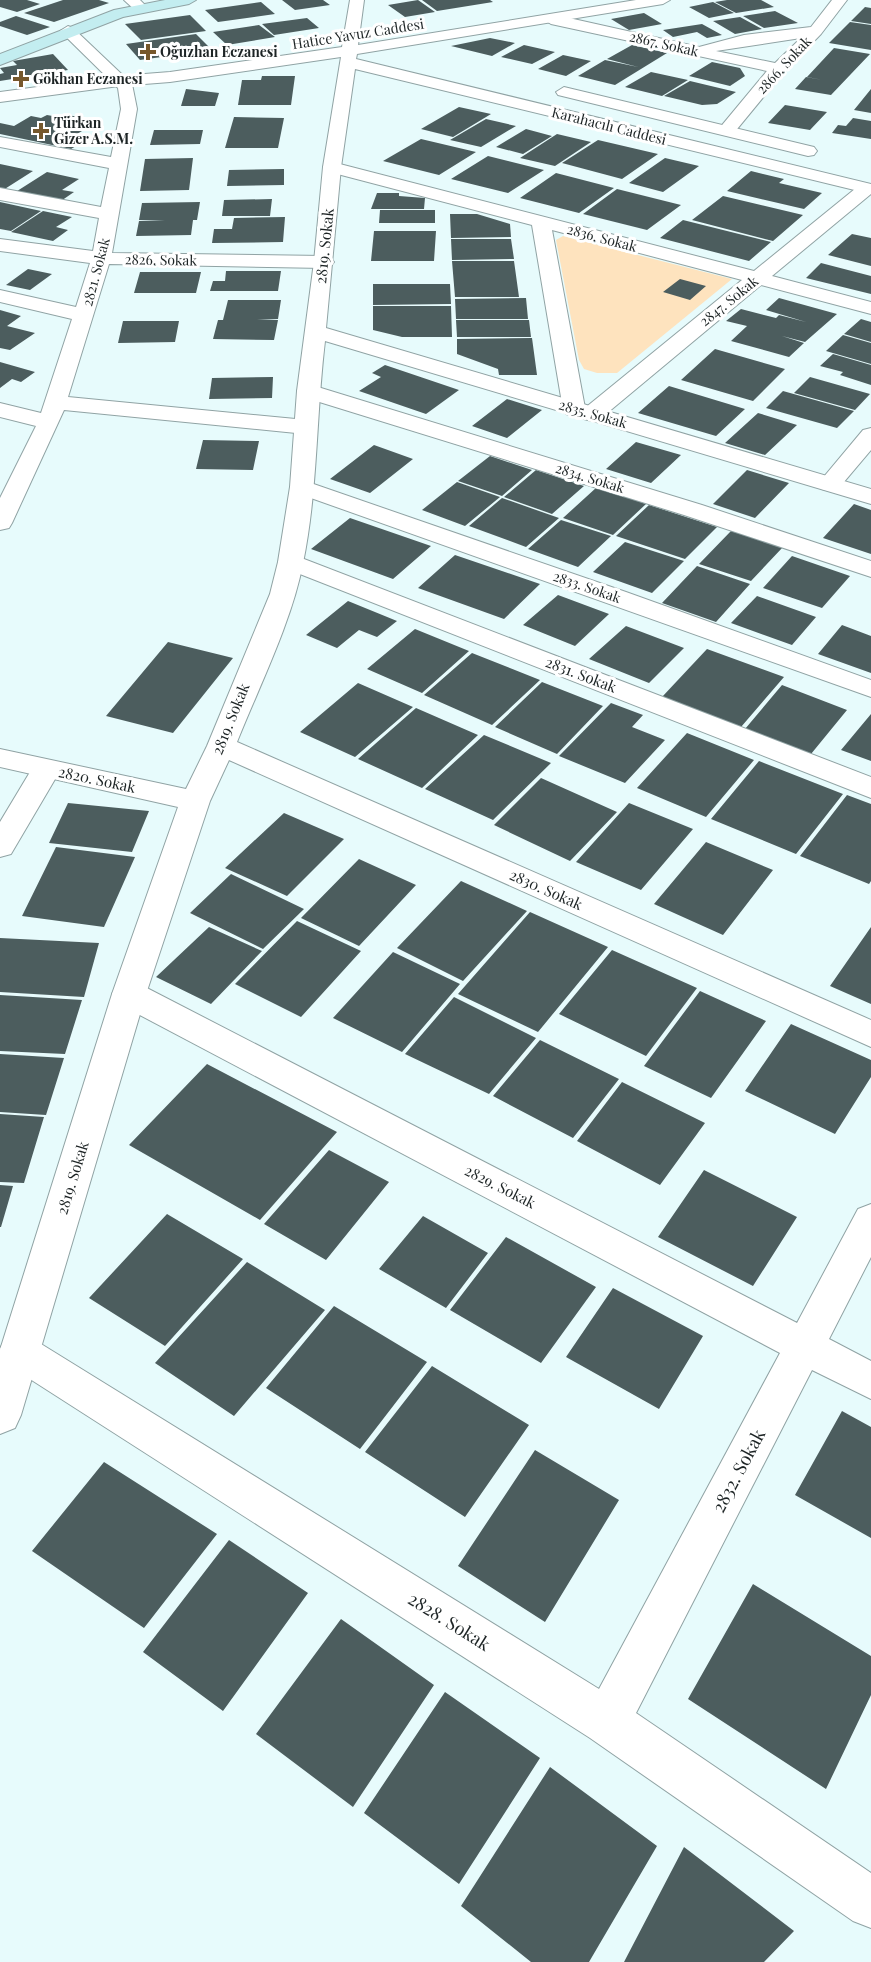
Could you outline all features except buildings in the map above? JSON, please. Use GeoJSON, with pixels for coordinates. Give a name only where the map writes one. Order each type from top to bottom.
{"type":"FeatureCollection","features":[{"type":"Feature","properties":{"kind":"main road"},"geometry":{"type":"LineString","coordinates":[[0,60],[136,4],[189,0]]}},
{"type":"Feature","properties":{"kind":"street","name":"2819. Sokak"},"geometry":{"type":"LineString","coordinates":[[0,1415],[129,994],[195,801],[221,746],[283,594],[291,562],[302,488],[308,391],[324,262],[332,167],[363,43],[357,0]]}},
{"type":"Feature","properties":{"kind":"street"},"geometry":{"type":"LineString","coordinates":[[0,97],[119,81],[170,77],[363,43],[551,19],[663,0]]}},
{"type":"Feature","properties":{"kind":"street","name":"2866. Sokak"},"geometry":{"type":"LineString","coordinates":[[727,130],[778,69],[816,31],[840,0]]}},
{"type":"Feature","properties":{"kind":"street","name":"2867. Sokak"},"geometry":{"type":"LineString","coordinates":[[551,19],[778,69]]}},
{"type":"Feature","properties":{"kind":"street","name":"Hatice Yavuz Caddesi"},"geometry":{"type":"LineString","coordinates":[[363,43],[422,23]]}},
{"type":"Feature","properties":{"kind":"street","name":"2821. Sokak"},"geometry":{"type":"LineString","coordinates":[[0,523],[52,412],[84,315],[101,259],[129,110],[126,87],[68,31]]}},
{"type":"Feature","properties":{"kind":"street"},"geometry":{"type":"LineString","coordinates":[[694,51],[744,40],[816,31]]}},
{"type":"Feature","properties":{"kind":"street"},"geometry":{"type":"LineString","coordinates":[[363,43],[417,58]]}},
{"type":"Feature","properties":{"kind":"street","name":"Karahacılı Caddesi"},"geometry":{"type":"LineString","coordinates":[[363,43],[869,189]]}},
{"type":"Feature","properties":{"kind":"street"},"geometry":{"type":"LineString","coordinates":[[542,87],[825,155]]}},
{"type":"Feature","properties":{"kind":"street"},"geometry":{"type":"LineString","coordinates":[[0,142],[118,164]]}},
{"type":"Feature","properties":{"kind":"street","name":"2836. Sokak"},"geometry":{"type":"LineString","coordinates":[[332,167],[871,308]]}},
{"type":"Feature","properties":{"kind":"street","name":"2847. Sokak"},"geometry":{"type":"LineString","coordinates":[[583,411],[869,189]]}},
{"type":"Feature","properties":{"kind":"street"},"geometry":{"type":"LineString","coordinates":[[0,194],[110,214]]}},
{"type":"Feature","properties":{"kind":"street"},"geometry":{"type":"LineString","coordinates":[[541,222],[583,411]]}},
{"type":"Feature","properties":{"kind":"street","name":"2826. Sokak"},"geometry":{"type":"LineString","coordinates":[[0,244],[48,254],[101,259],[324,262]]}},
{"type":"Feature","properties":{"kind":"street"},"geometry":{"type":"LineString","coordinates":[[0,296],[84,315]]}},
{"type":"Feature","properties":{"kind":"street","name":"2835. Sokak"},"geometry":{"type":"LineString","coordinates":[[316,332],[871,497]]}},
{"type":"Feature","properties":{"kind":"street","name":"2834. Sokak"},"geometry":{"type":"LineString","coordinates":[[308,391],[693,510],[871,569]]}},
{"type":"Feature","properties":{"kind":"street"},"geometry":{"type":"LineString","coordinates":[[0,410],[306,427]]}},
{"type":"Feature","properties":{"kind":"street"},"geometry":{"type":"LineString","coordinates":[[830,484],[871,435]]}},
{"type":"Feature","properties":{"kind":"street","name":"2833. Sokak"},"geometry":{"type":"LineString","coordinates":[[302,488],[628,601],[871,690]]}},
{"type":"Feature","properties":{"kind":"street","name":"2831. Sokak"},"geometry":{"type":"LineString","coordinates":[[291,562],[871,788]]}},
{"type":"Feature","properties":{"kind":"street","name":"2830. Sokak"},"geometry":{"type":"LineString","coordinates":[[221,746],[871,1034]]}},
{"type":"Feature","properties":{"kind":"street","name":"2820. Sokak"},"geometry":{"type":"LineString","coordinates":[[0,758],[195,801]]}},
{"type":"Feature","properties":{"kind":"street"},"geometry":{"type":"LineString","coordinates":[[0,847],[46,769]]}},
{"type":"Feature","properties":{"kind":"street","name":"2829. Sokak"},"geometry":{"type":"LineString","coordinates":[[129,994],[871,1381]]}},
{"type":"Feature","properties":{"kind":"street","name":"2832. Sokak"},"geometry":{"type":"LineString","coordinates":[[607,1722],[871,1220]]}},
{"type":"Feature","properties":{"kind":"street","name":"2828. Sokak"},"geometry":{"type":"LineString","coordinates":[[19,1351],[607,1722],[871,1904]]}},
{"type":"Feature","properties":{"kind":"shaded area"},"geometry":{"type":"Polygon","coordinates":[[[563,236],[732,279],[617,373],[597,373],[584,369],[579,360],[556,240],[563,236]]]}},
{"type":"Feature","properties":{"kind":"place","name":"Oğuzhan Eczanesi"},"geometry":{"type":"Point","coordinates":[148,52]}},
{"type":"Feature","properties":{"kind":"place","name":"Gökhan Eczanesi"},"geometry":{"type":"Point","coordinates":[21,79]}},
{"type":"Feature","properties":{"kind":"place","name":"Türkan Gizer A.S.M."},"geometry":{"type":"Point","coordinates":[41,131]}}]}
